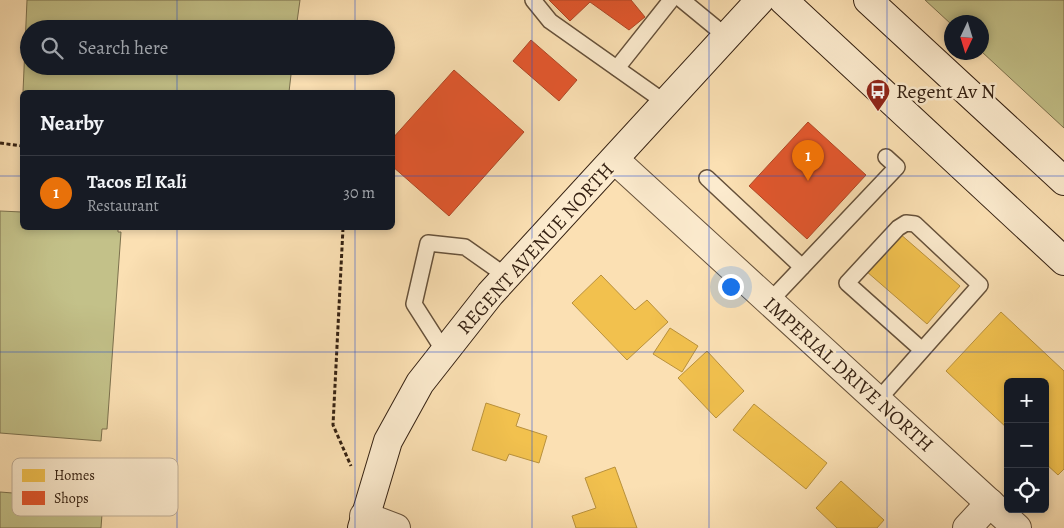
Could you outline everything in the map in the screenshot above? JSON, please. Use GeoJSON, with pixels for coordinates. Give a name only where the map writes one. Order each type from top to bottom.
{"type":"FeatureCollection","features":[{"type":"Feature","properties":{"kind":"street","name":"REGENT AVENUE NORTH"},"geometry":{"type":"LineString","coordinates":[[363,522],[388,441],[420,382],[506,276],[615,160],[760,0]]}},
{"type":"Feature","properties":{"kind":"street"},"geometry":{"type":"LineString","coordinates":[[782,0],[1064,261]]}},
{"type":"Feature","properties":{"kind":"street"},"geometry":{"type":"LineString","coordinates":[[868,0],[1064,181]]}},
{"type":"Feature","properties":{"kind":"street","name":"IMPERIAL DRIVE NORTH"},"geometry":{"type":"LineString","coordinates":[[615,160],[1017,528]]}},
{"type":"Feature","properties":{"kind":"street"},"geometry":{"type":"LineString","coordinates":[[967,528],[990,503]]}},
{"type":"Feature","properties":{"kind":"street"},"geometry":{"type":"LineString","coordinates":[[363,522],[396,528]]}},
{"type":"Feature","properties":{"kind":"lane"},"geometry":{"type":"LineString","coordinates":[[533,0],[550,21],[666,103]]}},
{"type":"Feature","properties":{"kind":"lane"},"geometry":{"type":"LineString","coordinates":[[617,68],[671,0]]}},
{"type":"Feature","properties":{"kind":"lane"},"geometry":{"type":"LineString","coordinates":[[682,0],[727,37]]}},
{"type":"Feature","properties":{"kind":"lane"},"geometry":{"type":"LineString","coordinates":[[770,301],[896,167],[886,158]]}},
{"type":"Feature","properties":{"kind":"lane"},"geometry":{"type":"LineString","coordinates":[[707,178],[802,267]]}},
{"type":"Feature","properties":{"kind":"lane"},"geometry":{"type":"LineString","coordinates":[[878,400],[980,285],[915,224],[906,223],[898,228],[847,283],[922,350]]}},
{"type":"Feature","properties":{"kind":"lane"},"geometry":{"type":"LineString","coordinates":[[444,351],[414,304],[428,244],[465,247],[506,276]]}},
{"type":"Feature","properties":{"kind":"path"},"geometry":{"type":"LineString","coordinates":[[0,143],[20,146]]}},
{"type":"Feature","properties":{"kind":"path"},"geometry":{"type":"LineString","coordinates":[[343,230],[333,425],[353,471],[372,488]]}},
{"type":"Feature","properties":{"kind":"shaded area"},"geometry":{"type":"Polygon","coordinates":[[[27,0],[300,0],[297,20],[26,20],[27,0]]]}},
{"type":"Feature","properties":{"kind":"shaded area"},"geometry":{"type":"Polygon","coordinates":[[[925,0],[1064,0],[1064,128],[989,58],[989,15],[944,15],[944,18],[925,0]]]}},
{"type":"Feature","properties":{"kind":"shaded area"},"geometry":{"type":"Polygon","coordinates":[[[24,75],[291,75],[289,90],[23,90],[24,75]]]}},
{"type":"Feature","properties":{"kind":"shaded area"},"geometry":{"type":"Polygon","coordinates":[[[0,211],[20,212],[20,230],[118,230],[118,232],[121,232],[107,429],[102,429],[101,441],[0,433],[0,211]]]}},
{"type":"Feature","properties":{"kind":"shaded area"},"geometry":{"type":"Polygon","coordinates":[[[0,492],[12,493],[12,516],[102,516],[101,528],[0,528],[0,492]]]}},
{"type":"Feature","properties":{"kind":"building: Homes"},"geometry":{"type":"Polygon","coordinates":[[[899,233],[960,286],[927,324],[866,271],[899,233]]]}},
{"type":"Feature","properties":{"kind":"building: Homes"},"geometry":{"type":"Polygon","coordinates":[[[601,275],[635,310],[647,300],[668,322],[627,360],[572,303],[601,275]]]}},
{"type":"Feature","properties":{"kind":"building: Homes"},"geometry":{"type":"Polygon","coordinates":[[[1001,312],[1064,371],[1064,469],[1058,475],[1049,467],[1049,378],[1004,378],[1004,425],[946,371],[1001,312]]]}},
{"type":"Feature","properties":{"kind":"building: Homes"},"geometry":{"type":"Polygon","coordinates":[[[670,328],[698,346],[682,372],[653,354],[670,328]]]}},
{"type":"Feature","properties":{"kind":"building: Homes"},"geometry":{"type":"Polygon","coordinates":[[[707,351],[744,391],[716,418],[678,378],[707,351]]]}},
{"type":"Feature","properties":{"kind":"building: Homes"},"geometry":{"type":"Polygon","coordinates":[[[486,403],[520,414],[516,426],[547,436],[539,463],[509,454],[506,461],[472,450],[486,403]]]}},
{"type":"Feature","properties":{"kind":"building: Homes"},"geometry":{"type":"Polygon","coordinates":[[[754,404],[827,463],[806,489],[733,430],[754,404]]]}},
{"type":"Feature","properties":{"kind":"building: Homes"},"geometry":{"type":"Polygon","coordinates":[[[615,467],[637,528],[576,528],[572,516],[596,508],[585,478],[615,467]]]}},
{"type":"Feature","properties":{"kind":"building: Homes"},"geometry":{"type":"Polygon","coordinates":[[[841,481],[884,520],[877,528],[837,528],[816,508],[841,481]]]}},
{"type":"Feature","properties":{"kind":"building: Shops"},"geometry":{"type":"Polygon","coordinates":[[[549,0],[631,0],[645,17],[629,30],[590,2],[570,21],[549,0]]]}},
{"type":"Feature","properties":{"kind":"building: Shops"},"geometry":{"type":"Polygon","coordinates":[[[531,40],[577,80],[559,101],[513,61],[531,40]]]}},
{"type":"Feature","properties":{"kind":"building: Shops"},"geometry":{"type":"Polygon","coordinates":[[[454,70],[524,132],[449,216],[395,169],[395,136],[454,70]]]}},
{"type":"Feature","properties":{"kind":"building: Shops"},"geometry":{"type":"Polygon","coordinates":[[[808,122],[866,175],[807,239],[749,186],[808,122]]]}},
{"type":"Feature","properties":{"kind":"place","name":"Regent Av N"},"geometry":{"type":"Point","coordinates":[878,112]}},
{"type":"Feature","properties":{"kind":"place","name":"Tacos El Kali"},"geometry":{"type":"Point","coordinates":[808,181]}}]}
